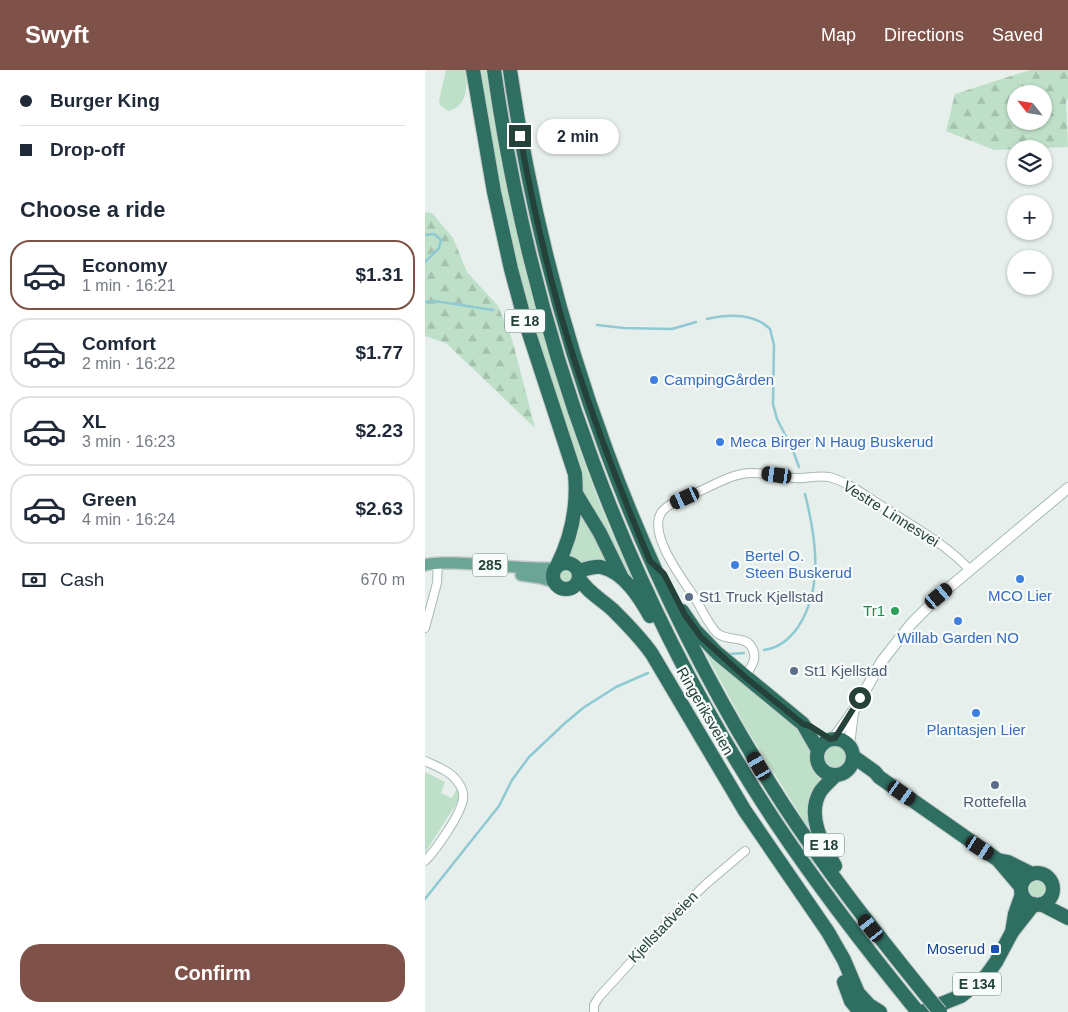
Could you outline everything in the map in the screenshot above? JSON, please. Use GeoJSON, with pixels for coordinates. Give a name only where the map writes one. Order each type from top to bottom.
{"type":"FeatureCollection","features":[{"type":"Feature","properties":{"kind":"highway","name":"E 18"},"geometry":{"type":"LineString","coordinates":[[473,70],[494,192],[511,269],[525,321],[575,474],[577,495],[573,526],[568,543],[555,572]]}},
{"type":"Feature","properties":{"kind":"highway","name":"E 18"},"geometry":{"type":"LineString","coordinates":[[494,70],[506,148],[523,233],[545,316],[592,461],[652,602],[688,674],[775,821],[823,891],[908,1000],[920,1012]]}},
{"type":"Feature","properties":{"kind":"highway","name":"E 18"},"geometry":{"type":"LineString","coordinates":[[510,70],[529,183],[563,322],[601,438],[650,561],[710,681],[759,766],[797,825],[861,914],[940,1012]]}},
{"type":"Feature","properties":{"kind":"highway","name":"E 18"},"geometry":{"type":"LineString","coordinates":[[577,495],[600,533],[623,580],[646,610],[671,655],[688,674]]}},
{"type":"Feature","properties":{"kind":"highway","name":"E 18"},"geometry":{"type":"LineString","coordinates":[[650,561],[664,574],[682,611],[695,630],[717,653],[803,724],[818,750],[818,762],[822,769],[828,774],[863,773],[879,777]]}},
{"type":"Feature","properties":{"kind":"highway"},"geometry":{"type":"LineString","coordinates":[[567,563],[574,566],[576,579],[562,589],[555,572],[567,563]]}},
{"type":"Feature","properties":{"kind":"highway","name":"E 18"},"geometry":{"type":"LineString","coordinates":[[576,579],[591,568],[602,568],[614,573],[623,580]]}},
{"type":"Feature","properties":{"kind":"highway","name":"Ringeriksveien"},"geometry":{"type":"LineString","coordinates":[[576,579],[610,614],[619,618],[638,636],[659,664],[729,786],[765,842],[828,932],[844,960],[865,1011]]}},
{"type":"Feature","properties":{"kind":"highway","name":"E 18"},"geometry":{"type":"LineString","coordinates":[[803,724],[832,738],[841,739],[879,777],[998,860],[1022,890]]}},
{"type":"Feature","properties":{"kind":"highway"},"geometry":{"type":"LineString","coordinates":[[818,750],[823,743],[832,738]]}},
{"type":"Feature","properties":{"kind":"highway","name":"E 18"},"geometry":{"type":"LineString","coordinates":[[851,750],[853,763],[825,786],[815,805],[815,818],[825,846],[838,873],[856,898],[861,914]]}},
{"type":"Feature","properties":{"kind":"highway","name":"E 18"},"geometry":{"type":"LineString","coordinates":[[998,860],[1008,862],[1032,874]]}},
{"type":"Feature","properties":{"kind":"highway"},"geometry":{"type":"LineString","coordinates":[[1032,874],[1042,874],[1048,877],[1052,893],[1068,912]]}},
{"type":"Feature","properties":{"kind":"highway","name":"E 134"},"geometry":{"type":"LineString","coordinates":[[1012,932],[1025,879],[1032,874]]}},
{"type":"Feature","properties":{"kind":"highway"},"geometry":{"type":"LineString","coordinates":[[1022,890],[1027,901],[1068,918]]}},
{"type":"Feature","properties":{"kind":"highway","name":"E 134"},"geometry":{"type":"LineString","coordinates":[[920,1012],[950,1002],[977,985],[996,962],[1012,932],[1038,904],[1048,900],[1052,893]]}},
{"type":"Feature","properties":{"kind":"main road"},"geometry":{"type":"LineString","coordinates":[[832,738],[853,710],[873,674],[899,638],[926,608],[1068,488]]}},
{"type":"Feature","properties":{"kind":"main road","name":"285"},"geometry":{"type":"LineString","coordinates":[[425,565],[529,576],[555,572]]}},
{"type":"Feature","properties":{"kind":"main road"},"geometry":{"type":"LineString","coordinates":[[851,750],[853,710]]}},
{"type":"Feature","properties":{"kind":"street","name":"Vestre Linnesvei"},"geometry":{"type":"LineString","coordinates":[[745,677],[754,664],[754,653],[751,646],[745,641],[721,635],[708,621],[694,597],[679,577],[663,544],[659,518],[662,512],[671,505],[728,479],[746,473],[754,472],[794,478],[827,477],[858,491],[949,550],[970,570]]}},
{"type":"Feature","properties":{"kind":"street"},"geometry":{"type":"LineString","coordinates":[[425,628],[431,610],[438,566]]}},
{"type":"Feature","properties":{"kind":"street"},"geometry":{"type":"LineString","coordinates":[[425,760],[452,775],[462,788],[463,798],[461,808],[434,852],[425,861]]}},
{"type":"Feature","properties":{"kind":"street","name":"Kjellstadveien"},"geometry":{"type":"LineString","coordinates":[[593,1012],[594,1005],[599,997],[655,935],[705,884],[745,851]]}},
{"type":"Feature","properties":{"kind":"green space"},"geometry":{"type":"Polygon","coordinates":[[[446,70],[467,70],[466,89],[463,100],[455,108],[448,111],[440,105],[439,101],[446,70]]]}},
{"type":"Feature","properties":{"kind":"green space"},"geometry":{"type":"Polygon","coordinates":[[[477,70],[486,70],[510,206],[544,339],[593,487],[635,586],[587,508],[513,259],[477,70]]]}},
{"type":"Feature","properties":{"kind":"green space"},"geometry":{"type":"Polygon","coordinates":[[[1030,70],[1068,70],[1068,99],[1066,101],[1068,147],[1052,148],[1052,140],[1007,140],[1007,149],[994,150],[946,131],[955,94],[1030,70]]]}},
{"type":"Feature","properties":{"kind":"green space"},"geometry":{"type":"Polygon","coordinates":[[[425,212],[432,213],[453,238],[467,272],[498,306],[512,339],[535,428],[446,343],[425,336],[425,212]]]}},
{"type":"Feature","properties":{"kind":"green space"},"geometry":{"type":"Polygon","coordinates":[[[580,509],[612,566],[587,561],[581,563],[568,558],[580,509]]]}},
{"type":"Feature","properties":{"kind":"green space"},"geometry":{"type":"Polygon","coordinates":[[[566,570],[572,576],[566,582],[560,576],[566,570]]]}},
{"type":"Feature","properties":{"kind":"green space"},"geometry":{"type":"Polygon","coordinates":[[[700,643],[791,723],[810,746],[813,765],[823,777],[813,824],[807,826],[745,726],[700,643]]]}},
{"type":"Feature","properties":{"kind":"green space"},"geometry":{"type":"Polygon","coordinates":[[[831,746],[839,746],[846,753],[846,761],[839,768],[831,768],[824,761],[824,753],[831,746]]]}},
{"type":"Feature","properties":{"kind":"green space"},"geometry":{"type":"Polygon","coordinates":[[[425,772],[445,782],[441,793],[452,798],[457,789],[460,794],[458,801],[425,853],[425,772]]]}},
{"type":"Feature","properties":{"kind":"green space"},"geometry":{"type":"Polygon","coordinates":[[[1034,881],[1040,881],[1045,886],[1043,895],[1034,897],[1029,892],[1029,886],[1034,881]]]}},
{"type":"Feature","properties":{"kind":"waterway"},"geometry":{"type":"LineString","coordinates":[[425,235],[434,234],[441,240],[439,248],[425,262]]}},
{"type":"Feature","properties":{"kind":"waterway"},"geometry":{"type":"LineString","coordinates":[[425,302],[435,301],[493,310]]}},
{"type":"Feature","properties":{"kind":"waterway"},"geometry":{"type":"LineString","coordinates":[[707,319],[724,316],[749,317],[770,329],[774,345],[773,404],[777,419],[792,448],[799,467]]}},
{"type":"Feature","properties":{"kind":"waterway"},"geometry":{"type":"LineString","coordinates":[[597,325],[624,328],[672,329],[696,322]]}},
{"type":"Feature","properties":{"kind":"waterway"},"geometry":{"type":"LineString","coordinates":[[764,650],[783,643],[791,636],[806,612],[812,596],[815,579],[814,545],[805,494]]}},
{"type":"Feature","properties":{"kind":"waterway"},"geometry":{"type":"LineString","coordinates":[[729,654],[744,653]]}},
{"type":"Feature","properties":{"kind":"waterway"},"geometry":{"type":"LineString","coordinates":[[425,899],[499,806],[512,780],[529,757],[583,708],[616,687],[648,673]]}},
{"type":"Feature","properties":{"kind":"place","name":"CampingGården"},"geometry":{"type":"Point","coordinates":[654,380]}},
{"type":"Feature","properties":{"kind":"place","name":"Meca Birger N Haug Buskerud"},"geometry":{"type":"Point","coordinates":[720,442]}},
{"type":"Feature","properties":{"kind":"place","name":"Bertel O. Steen Buskerud"},"geometry":{"type":"Point","coordinates":[735,565]}},
{"type":"Feature","properties":{"kind":"place","name":"MCO Lier"},"geometry":{"type":"Point","coordinates":[1020,579]}},
{"type":"Feature","properties":{"kind":"place","name":"St1 Truck Kjellstad"},"geometry":{"type":"Point","coordinates":[689,597]}},
{"type":"Feature","properties":{"kind":"place","name":"Tr1"},"geometry":{"type":"Point","coordinates":[895,611]}},
{"type":"Feature","properties":{"kind":"place","name":"Willab Garden NO"},"geometry":{"type":"Point","coordinates":[958,621]}},
{"type":"Feature","properties":{"kind":"place","name":"St1 Kjellstad"},"geometry":{"type":"Point","coordinates":[794,671]}},
{"type":"Feature","properties":{"kind":"place","name":"Plantasjen Lier"},"geometry":{"type":"Point","coordinates":[976,713]}},
{"type":"Feature","properties":{"kind":"place","name":"Rottefella"},"geometry":{"type":"Point","coordinates":[995,785]}},
{"type":"Feature","properties":{"kind":"place","name":"Moserud"},"geometry":{"type":"Point","coordinates":[995,949]}},
{"type":"Feature","properties":{"kind":"route"},"geometry":{"type":"LineString","coordinates":[[520,136],[543,244],[574,360],[620,489],[650,561],[664,574],[685,615],[701,637],[745,677],[803,724],[810,726],[830,739],[835,738],[860,698]]}}]}
